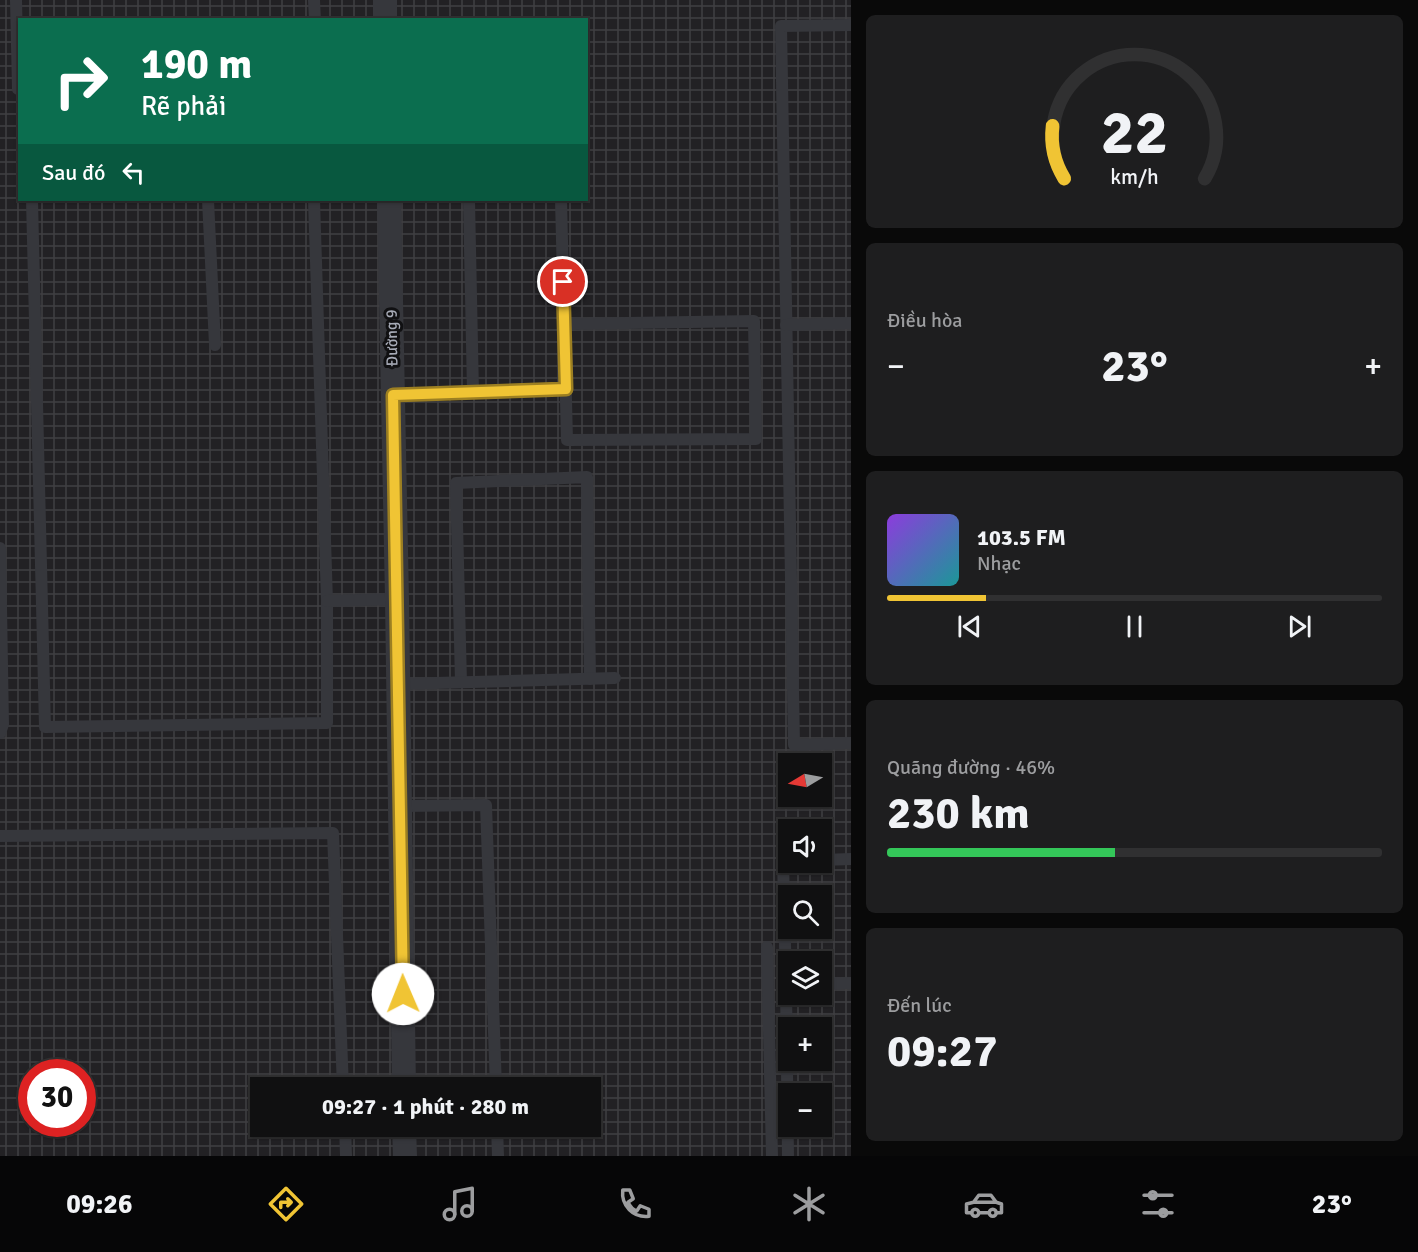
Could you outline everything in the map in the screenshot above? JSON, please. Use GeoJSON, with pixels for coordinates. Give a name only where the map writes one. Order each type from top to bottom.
{"type":"FeatureCollection","features":[{"type":"Feature","properties":{"kind":"street"},"geometry":{"type":"LineString","coordinates":[[385,0],[385,18]]}},
{"type":"Feature","properties":{"kind":"street","name":"Đường 9"},"geometry":{"type":"LineString","coordinates":[[389,201],[404,1077]]}},
{"type":"Feature","properties":{"kind":"street"},"geometry":{"type":"LineString","coordinates":[[404,1137],[405,1156]]}},
{"type":"Feature","properties":{"kind":"lane"},"geometry":{"type":"LineString","coordinates":[[16,0],[18,89]]}},
{"type":"Feature","properties":{"kind":"lane"},"geometry":{"type":"LineString","coordinates":[[314,0],[315,18]]}},
{"type":"Feature","properties":{"kind":"lane"},"geometry":{"type":"LineString","coordinates":[[851,25],[780,26],[794,745],[851,743]]}},
{"type":"Feature","properties":{"kind":"lane"},"geometry":{"type":"LineString","coordinates":[[32,201],[45,727],[327,723],[327,600],[314,201]]}},
{"type":"Feature","properties":{"kind":"lane"},"geometry":{"type":"LineString","coordinates":[[208,201],[215,345]]}},
{"type":"Feature","properties":{"kind":"lane"},"geometry":{"type":"LineString","coordinates":[[469,201],[473,392]]}},
{"type":"Feature","properties":{"kind":"lane"},"geometry":{"type":"LineString","coordinates":[[561,201],[564,324],[566,389],[567,440],[756,439],[754,321],[564,324]]}},
{"type":"Feature","properties":{"kind":"lane"},"geometry":{"type":"LineString","coordinates":[[786,325],[851,323]]}},
{"type":"Feature","properties":{"kind":"lane"},"geometry":{"type":"LineString","coordinates":[[393,395],[566,389]]}},
{"type":"Feature","properties":{"kind":"lane"},"geometry":{"type":"LineString","coordinates":[[461,682],[456,483],[587,477],[590,679]]}},
{"type":"Feature","properties":{"kind":"lane"},"geometry":{"type":"LineString","coordinates":[[0,548],[3,724],[0,733]]}},
{"type":"Feature","properties":{"kind":"lane"},"geometry":{"type":"LineString","coordinates":[[327,600],[397,599]]}},
{"type":"Feature","properties":{"kind":"lane"},"geometry":{"type":"LineString","coordinates":[[398,684],[615,678]]}},
{"type":"Feature","properties":{"kind":"lane"},"geometry":{"type":"LineString","coordinates":[[400,806],[486,805],[496,1077]]}},
{"type":"Feature","properties":{"kind":"lane"},"geometry":{"type":"LineString","coordinates":[[0,836],[333,833],[343,1077]]}},
{"type":"Feature","properties":{"kind":"lane"},"geometry":{"type":"LineString","coordinates":[[832,860],[851,859]]}},
{"type":"Feature","properties":{"kind":"lane"},"geometry":{"type":"LineString","coordinates":[[783,873],[786,951]]}},
{"type":"Feature","properties":{"kind":"lane"},"geometry":{"type":"LineString","coordinates":[[767,947],[772,1156]]}},
{"type":"Feature","properties":{"kind":"lane"},"geometry":{"type":"LineString","coordinates":[[832,984],[851,983]]}},
{"type":"Feature","properties":{"kind":"lane"},"geometry":{"type":"LineString","coordinates":[[787,1005],[788,1156]]}},
{"type":"Feature","properties":{"kind":"lane"},"geometry":{"type":"LineString","coordinates":[[345,1137],[346,1156]]}},
{"type":"Feature","properties":{"kind":"lane"},"geometry":{"type":"LineString","coordinates":[[497,1137],[498,1156]]}},
{"type":"Feature","properties":{"kind":"shaded area"},"geometry":{"type":"Polygon","coordinates":[[[0,0],[851,0],[851,1156],[0,1156],[0,0]]]}},
{"type":"Feature","properties":{"kind":"route"},"geometry":{"type":"LineString","coordinates":[[403,994],[393,395],[566,389],[563,282]]}}]}
